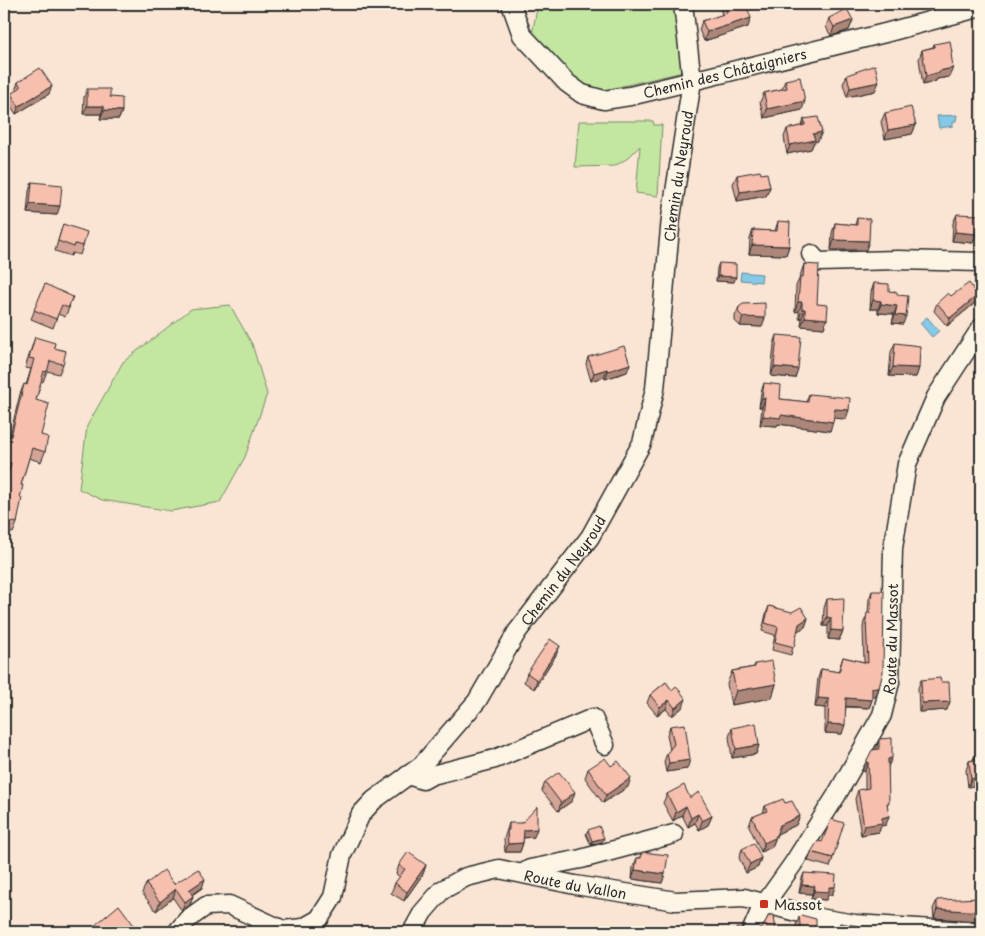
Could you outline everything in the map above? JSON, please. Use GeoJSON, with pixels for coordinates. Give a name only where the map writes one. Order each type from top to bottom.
{"type":"FeatureCollection","features":[{"type":"Feature","properties":{"kind":"street","name":"Chemin des Châtaigniers"},"geometry":{"type":"LineString","coordinates":[[511,4],[522,36],[567,83],[582,94],[604,100],[630,96],[692,81],[981,7]]}},
{"type":"Feature","properties":{"kind":"street","name":"Chemin du Neyroud"},"geometry":{"type":"LineString","coordinates":[[177,932],[188,919],[206,906],[229,905],[283,930],[303,928],[319,919],[334,897],[342,856],[361,814],[374,800],[421,766],[477,701],[517,632],[590,537],[642,443],[655,389],[671,218],[692,81],[683,4]]}},
{"type":"Feature","properties":{"kind":"street"},"geometry":{"type":"LineString","coordinates":[[812,254],[818,262],[898,260],[981,262]]}},
{"type":"Feature","properties":{"kind":"street","name":"Route du Massot"},"geometry":{"type":"LineString","coordinates":[[751,932],[764,904],[793,864],[836,796],[882,715],[890,682],[893,548],[907,464],[936,397],[981,328]]}},
{"type":"Feature","properties":{"kind":"street"},"geometry":{"type":"LineString","coordinates":[[408,775],[423,780],[432,775],[495,759],[594,718],[606,745]]}},
{"type":"Feature","properties":{"kind":"street"},"geometry":{"type":"LineString","coordinates":[[522,874],[530,870],[581,859],[674,834]]}},
{"type":"Feature","properties":{"kind":"street","name":"Route du Vallon"},"geometry":{"type":"LineString","coordinates":[[412,932],[423,912],[442,890],[466,877],[499,869],[575,885],[676,901],[744,898],[819,918],[855,924],[981,932]]}},
{"type":"Feature","properties":{"kind":"green space"},"geometry":{"type":"Polygon","coordinates":[[[538,4],[681,4],[687,71],[601,91],[581,85],[532,34],[538,4]]]}},
{"type":"Feature","properties":{"kind":"green space"},"geometry":{"type":"Polygon","coordinates":[[[579,121],[653,121],[654,125],[662,125],[658,196],[636,193],[640,146],[628,158],[615,166],[575,167],[579,121]]]}},
{"type":"Feature","properties":{"kind":"green space"},"geometry":{"type":"Polygon","coordinates":[[[230,305],[252,344],[267,394],[245,457],[220,502],[171,511],[102,500],[79,489],[87,426],[123,362],[191,309],[230,305]]]}},
{"type":"Feature","properties":{"kind":"water"},"geometry":{"type":"Polygon","coordinates":[[[957,115],[953,126],[939,128],[937,116],[957,115]]]}},
{"type":"Feature","properties":{"kind":"water"},"geometry":{"type":"Polygon","coordinates":[[[741,272],[762,274],[761,282],[740,280],[741,272]]]}},
{"type":"Feature","properties":{"kind":"water"},"geometry":{"type":"Polygon","coordinates":[[[927,317],[939,331],[932,337],[920,323],[927,317]]]}},
{"type":"Feature","properties":{"kind":"building"},"geometry":{"type":"Polygon","coordinates":[[[725,4],[746,4],[751,18],[707,32],[702,21],[727,13],[725,4]]]}},
{"type":"Feature","properties":{"kind":"building"},"geometry":{"type":"Polygon","coordinates":[[[847,9],[853,20],[834,27],[829,18],[847,9]]]}},
{"type":"Feature","properties":{"kind":"building"},"geometry":{"type":"Polygon","coordinates":[[[950,41],[953,68],[926,76],[922,50],[935,47],[934,44],[950,41]]]}},
{"type":"Feature","properties":{"kind":"building"},"geometry":{"type":"Polygon","coordinates":[[[875,65],[879,82],[850,88],[847,75],[875,65]]]}},
{"type":"Feature","properties":{"kind":"building"},"geometry":{"type":"Polygon","coordinates":[[[40,68],[52,86],[19,106],[11,94],[21,87],[18,82],[40,68]]]}},
{"type":"Feature","properties":{"kind":"building"},"geometry":{"type":"Polygon","coordinates":[[[800,77],[805,101],[767,109],[764,93],[787,88],[785,80],[800,77]]]}},
{"type":"Feature","properties":{"kind":"building"},"geometry":{"type":"Polygon","coordinates":[[[87,89],[110,89],[110,97],[122,98],[122,111],[104,110],[104,106],[87,106],[87,89]]]}},
{"type":"Feature","properties":{"kind":"building"},"geometry":{"type":"Polygon","coordinates":[[[911,107],[916,125],[888,130],[885,113],[911,107]]]}},
{"type":"Feature","properties":{"kind":"building"},"geometry":{"type":"Polygon","coordinates":[[[818,117],[822,132],[813,134],[815,140],[790,145],[787,129],[805,125],[804,119],[818,117]]]}},
{"type":"Feature","properties":{"kind":"building"},"geometry":{"type":"Polygon","coordinates":[[[760,171],[761,174],[767,173],[770,187],[740,192],[737,175],[760,171]]]}},
{"type":"Feature","properties":{"kind":"building"},"geometry":{"type":"Polygon","coordinates":[[[32,182],[62,185],[60,206],[30,204],[32,182]]]}},
{"type":"Feature","properties":{"kind":"building"},"geometry":{"type":"Polygon","coordinates":[[[957,214],[978,215],[976,234],[955,232],[957,214]]]}},
{"type":"Feature","properties":{"kind":"building"},"geometry":{"type":"Polygon","coordinates":[[[857,218],[870,219],[869,241],[834,240],[835,223],[857,225],[857,218]]]}},
{"type":"Feature","properties":{"kind":"building"},"geometry":{"type":"Polygon","coordinates":[[[778,221],[790,222],[789,246],[752,245],[753,230],[777,231],[778,221]]]}},
{"type":"Feature","properties":{"kind":"building"},"geometry":{"type":"Polygon","coordinates":[[[63,224],[87,232],[83,246],[75,244],[74,247],[58,241],[63,224]]]}},
{"type":"Feature","properties":{"kind":"building"},"geometry":{"type":"Polygon","coordinates":[[[719,263],[736,264],[736,277],[718,276],[719,263]]]}},
{"type":"Feature","properties":{"kind":"building"},"geometry":{"type":"Polygon","coordinates":[[[804,264],[819,265],[817,304],[828,305],[827,319],[805,317],[805,309],[802,309],[802,302],[798,302],[800,277],[803,277],[804,264]]]}},
{"type":"Feature","properties":{"kind":"building"},"geometry":{"type":"Polygon","coordinates":[[[874,283],[889,284],[889,291],[897,292],[897,295],[908,296],[906,316],[895,315],[897,306],[881,304],[881,301],[873,300],[874,283]]]}},
{"type":"Feature","properties":{"kind":"building"},"geometry":{"type":"Polygon","coordinates":[[[969,283],[978,295],[950,318],[937,303],[948,293],[951,296],[969,283]]]}},
{"type":"Feature","properties":{"kind":"building"},"geometry":{"type":"Polygon","coordinates":[[[45,284],[73,297],[68,308],[62,305],[56,319],[34,310],[45,284]]]}},
{"type":"Feature","properties":{"kind":"building"},"geometry":{"type":"Polygon","coordinates":[[[765,303],[765,318],[743,317],[738,312],[739,307],[743,304],[765,303]]]}},
{"type":"Feature","properties":{"kind":"building"},"geometry":{"type":"Polygon","coordinates":[[[777,335],[801,337],[798,369],[774,367],[777,335]]]}},
{"type":"Feature","properties":{"kind":"building"},"geometry":{"type":"Polygon","coordinates":[[[35,337],[55,343],[54,348],[66,351],[63,364],[50,361],[47,372],[44,371],[36,400],[49,404],[41,435],[48,437],[45,452],[32,448],[21,485],[23,485],[20,498],[22,498],[17,523],[4,520],[4,494],[11,463],[4,461],[4,440],[5,434],[11,436],[24,384],[27,385],[34,359],[29,358],[35,337]]]}},
{"type":"Feature","properties":{"kind":"building"},"geometry":{"type":"Polygon","coordinates":[[[895,343],[920,346],[919,368],[893,367],[895,343]]]}},
{"type":"Feature","properties":{"kind":"building"},"geometry":{"type":"Polygon","coordinates":[[[624,346],[630,364],[594,373],[588,357],[624,346]]]}},
{"type":"Feature","properties":{"kind":"building"},"geometry":{"type":"Polygon","coordinates":[[[764,383],[781,385],[780,399],[808,402],[809,394],[850,398],[849,410],[835,409],[833,422],[781,415],[780,418],[763,416],[765,398],[762,398],[764,383]]]}},
{"type":"Feature","properties":{"kind":"building"},"geometry":{"type":"Polygon","coordinates":[[[872,591],[884,591],[883,672],[879,688],[872,688],[872,700],[846,698],[845,725],[828,724],[829,699],[818,698],[821,669],[839,672],[843,657],[868,663],[866,619],[867,613],[870,613],[872,591]]]}},
{"type":"Feature","properties":{"kind":"building"},"geometry":{"type":"Polygon","coordinates":[[[844,598],[843,631],[831,630],[831,618],[827,617],[827,599],[844,598]]]}},
{"type":"Feature","properties":{"kind":"building"},"geometry":{"type":"Polygon","coordinates":[[[769,606],[792,612],[801,607],[808,618],[799,624],[794,647],[775,642],[778,627],[765,623],[769,606]]]}},
{"type":"Feature","properties":{"kind":"building"},"geometry":{"type":"Polygon","coordinates":[[[550,639],[560,646],[537,680],[527,673],[550,639]]]}},
{"type":"Feature","properties":{"kind":"building"},"geometry":{"type":"Polygon","coordinates":[[[772,661],[776,684],[736,691],[732,671],[755,667],[755,664],[772,661]]]}},
{"type":"Feature","properties":{"kind":"building"},"geometry":{"type":"Polygon","coordinates":[[[940,678],[941,682],[949,682],[950,702],[922,703],[921,680],[940,678]]]}},
{"type":"Feature","properties":{"kind":"building"},"geometry":{"type":"Polygon","coordinates":[[[666,682],[672,690],[676,686],[686,699],[675,708],[669,700],[660,707],[650,695],[666,682]]]}},
{"type":"Feature","properties":{"kind":"building"},"geometry":{"type":"Polygon","coordinates":[[[756,723],[759,745],[736,749],[732,728],[756,723]]]}},
{"type":"Feature","properties":{"kind":"building"},"geometry":{"type":"Polygon","coordinates":[[[685,724],[690,760],[669,763],[667,753],[674,744],[670,726],[685,724]]]}},
{"type":"Feature","properties":{"kind":"building"},"geometry":{"type":"Polygon","coordinates":[[[892,738],[892,758],[888,759],[889,803],[887,803],[889,816],[882,818],[882,823],[864,826],[858,790],[869,788],[868,762],[866,762],[872,750],[879,749],[879,739],[892,738]]]}},
{"type":"Feature","properties":{"kind":"building"},"geometry":{"type":"Polygon","coordinates":[[[981,756],[981,777],[971,779],[969,761],[975,760],[974,757],[981,756]]]}},
{"type":"Feature","properties":{"kind":"building"},"geometry":{"type":"Polygon","coordinates":[[[605,758],[611,766],[618,761],[631,778],[606,795],[588,769],[605,758]]]}},
{"type":"Feature","properties":{"kind":"building"},"geometry":{"type":"Polygon","coordinates":[[[559,772],[575,792],[561,803],[545,782],[559,772]]]}},
{"type":"Feature","properties":{"kind":"building"},"geometry":{"type":"Polygon","coordinates":[[[684,785],[690,798],[699,792],[712,816],[702,821],[698,814],[691,818],[686,806],[676,812],[667,794],[684,785]]]}},
{"type":"Feature","properties":{"kind":"building"},"geometry":{"type":"Polygon","coordinates":[[[783,799],[785,803],[792,801],[800,816],[780,825],[775,838],[764,843],[752,817],[767,811],[765,806],[783,799]]]}},
{"type":"Feature","properties":{"kind":"building"},"geometry":{"type":"Polygon","coordinates":[[[537,807],[537,829],[524,830],[523,843],[508,844],[507,830],[509,830],[509,823],[522,823],[537,807]]]}},
{"type":"Feature","properties":{"kind":"building"},"geometry":{"type":"Polygon","coordinates":[[[831,819],[844,823],[833,858],[811,852],[818,841],[822,842],[831,819]]]}},
{"type":"Feature","properties":{"kind":"building"},"geometry":{"type":"Polygon","coordinates":[[[599,826],[604,838],[592,841],[588,830],[599,826]]]}},
{"type":"Feature","properties":{"kind":"building"},"geometry":{"type":"Polygon","coordinates":[[[754,843],[761,858],[750,864],[742,849],[754,843]]]}},
{"type":"Feature","properties":{"kind":"building"},"geometry":{"type":"Polygon","coordinates":[[[408,852],[426,865],[407,892],[395,883],[405,869],[399,865],[408,852]]]}},
{"type":"Feature","properties":{"kind":"building"},"geometry":{"type":"Polygon","coordinates":[[[642,852],[668,855],[665,874],[635,870],[637,858],[641,858],[642,852]]]}},
{"type":"Feature","properties":{"kind":"building"},"geometry":{"type":"Polygon","coordinates":[[[198,869],[205,879],[189,890],[193,896],[185,902],[176,889],[160,902],[146,884],[164,870],[174,884],[198,869]]]}},
{"type":"Feature","properties":{"kind":"building"},"geometry":{"type":"Polygon","coordinates":[[[804,873],[836,875],[835,887],[829,887],[829,892],[814,891],[815,886],[802,885],[804,873]]]}},
{"type":"Feature","properties":{"kind":"building"},"geometry":{"type":"Polygon","coordinates":[[[980,898],[981,912],[937,909],[937,900],[980,898]]]}},
{"type":"Feature","properties":{"kind":"building"},"geometry":{"type":"Polygon","coordinates":[[[119,905],[133,924],[128,931],[87,932],[119,905]]]}},
{"type":"Feature","properties":{"kind":"building"},"geometry":{"type":"Polygon","coordinates":[[[769,915],[774,915],[776,932],[757,930],[762,928],[769,915]]]}},
{"type":"Feature","properties":{"kind":"building"},"geometry":{"type":"Polygon","coordinates":[[[801,915],[816,919],[816,932],[801,932],[799,917],[801,915]]]}},
{"type":"Feature","properties":{"kind":"building"},"geometry":{"type":"Polygon","coordinates":[[[840,923],[858,926],[859,932],[841,932],[840,923]]]}},
{"type":"Feature","properties":{"kind":"building"},"geometry":{"type":"Polygon","coordinates":[[[736,928],[742,928],[744,932],[736,932],[736,928]]]}},
{"type":"Feature","properties":{"kind":"place","name":"Massot"},"geometry":{"type":"Point","coordinates":[764,904]}}]}
